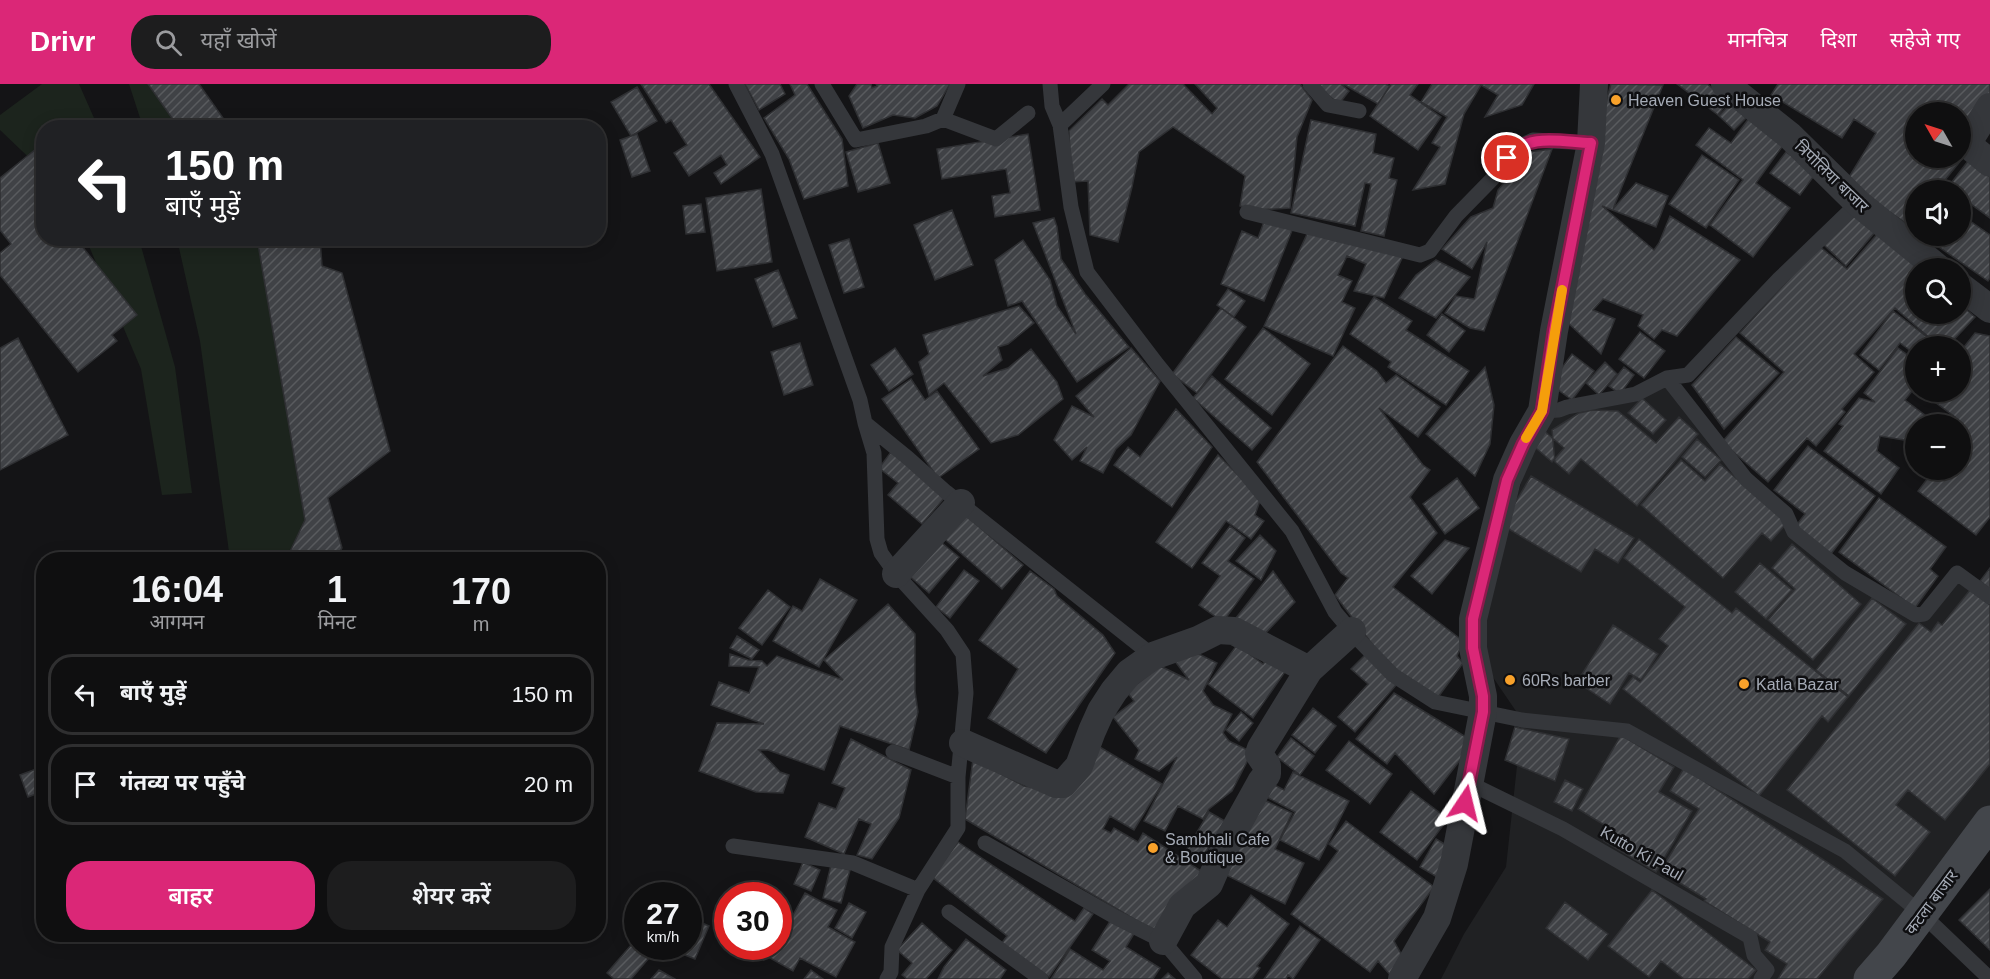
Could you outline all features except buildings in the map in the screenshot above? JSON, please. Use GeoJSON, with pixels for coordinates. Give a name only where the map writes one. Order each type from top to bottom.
{"type":"FeatureCollection","features":[{"type":"Feature","properties":{"kind":"street"},"geometry":{"type":"LineString","coordinates":[[1402,979],[1437,918],[1454,864],[1483,712],[1483,696],[1473,648],[1473,619],[1507,480],[1523,444],[1542,411],[1554,331],[1591,143],[1594,84]]}},
{"type":"Feature","properties":{"kind":"street","name":"त्रिपोलिया बाजार"},"geometry":{"type":"LineString","coordinates":[[1725,84],[1790,136],[1858,203],[1926,258]]}},
{"type":"Feature","properties":{"kind":"street"},"geometry":{"type":"LineString","coordinates":[[1990,107],[1967,144],[1990,163]]}},
{"type":"Feature","properties":{"kind":"street"},"geometry":{"type":"LineString","coordinates":[[1971,294],[1990,309]]}},
{"type":"Feature","properties":{"kind":"street"},"geometry":{"type":"LineString","coordinates":[[896,574],[961,503]]}},
{"type":"Feature","properties":{"kind":"street"},"geometry":{"type":"LineString","coordinates":[[963,743],[1056,784],[1064,784],[1079,766],[1092,731],[1114,691],[1129,673],[1153,656],[1198,640],[1218,630],[1234,631],[1309,670]]}},
{"type":"Feature","properties":{"kind":"street"},"geometry":{"type":"LineString","coordinates":[[1163,941],[1182,906],[1209,884],[1217,871],[1226,845],[1261,782],[1268,774],[1267,766],[1259,751],[1309,670],[1352,631]]}},
{"type":"Feature","properties":{"kind":"street","name":"कटला बाजार"},"geometry":{"type":"LineString","coordinates":[[1870,979],[1922,914],[1990,822]]}},
{"type":"Feature","properties":{"kind":"lane"},"geometry":{"type":"LineString","coordinates":[[735,84],[772,154],[860,400],[874,453],[877,539],[881,553],[896,574],[947,630],[963,654],[966,693],[958,777],[958,828],[918,890],[892,947],[891,972],[888,979]]}},
{"type":"Feature","properties":{"kind":"lane"},"geometry":{"type":"LineString","coordinates":[[822,84],[856,140],[926,126],[943,119],[996,139],[1028,113]]}},
{"type":"Feature","properties":{"kind":"lane"},"geometry":{"type":"LineString","coordinates":[[943,119],[958,84]]}},
{"type":"Feature","properties":{"kind":"lane"},"geometry":{"type":"LineString","coordinates":[[1050,84],[1052,106],[1060,125],[1071,207],[1087,272],[1157,364],[1292,531],[1335,612],[1393,675],[1435,702],[1522,720],[1627,731],[1845,851],[1922,914],[1990,979]]}},
{"type":"Feature","properties":{"kind":"lane"},"geometry":{"type":"LineString","coordinates":[[1060,125],[1103,84]]}},
{"type":"Feature","properties":{"kind":"lane"},"geometry":{"type":"LineString","coordinates":[[1310,84],[1328,105],[1359,111]]}},
{"type":"Feature","properties":{"kind":"lane"},"geometry":{"type":"LineString","coordinates":[[1247,212],[1420,255],[1430,251],[1456,216],[1502,169],[1514,149],[1533,140],[1591,143]]}},
{"type":"Feature","properties":{"kind":"lane"},"geometry":{"type":"LineString","coordinates":[[1542,411],[1559,410],[1636,394],[1667,378],[1688,375],[1779,279],[1858,203]]}},
{"type":"Feature","properties":{"kind":"lane"},"geometry":{"type":"LineString","coordinates":[[1667,378],[1746,479],[1786,514],[1794,532],[1845,573],[1916,615],[1924,614],[1957,573],[1990,597]]}},
{"type":"Feature","properties":{"kind":"lane"},"geometry":{"type":"LineString","coordinates":[[865,423],[946,492],[1153,656]]}},
{"type":"Feature","properties":{"kind":"lane"},"geometry":{"type":"LineString","coordinates":[[893,752],[958,777]]}},
{"type":"Feature","properties":{"kind":"lane","name":"Kutto Ki Paul"},"geometry":{"type":"LineString","coordinates":[[1469,783],[1563,829],[1750,937],[1754,955],[1767,970],[1761,979]]}},
{"type":"Feature","properties":{"kind":"lane"},"geometry":{"type":"LineString","coordinates":[[985,843],[1117,918],[1163,941],[1195,979]]}},
{"type":"Feature","properties":{"kind":"lane"},"geometry":{"type":"LineString","coordinates":[[733,846],[853,863],[918,890]]}},
{"type":"Feature","properties":{"kind":"lane"},"geometry":{"type":"LineString","coordinates":[[949,912],[1041,979]]}},
{"type":"Feature","properties":{"kind":"shaded area"},"geometry":{"type":"Polygon","coordinates":[[[42,84],[79,84],[95,120],[36,120],[36,164],[0,130],[0,115],[42,84]]]}},
{"type":"Feature","properties":{"kind":"shaded area"},"geometry":{"type":"Polygon","coordinates":[[[129,84],[148,84],[174,120],[141,120],[129,84]]]}},
{"type":"Feature","properties":{"kind":"shaded area"},"geometry":{"type":"Polygon","coordinates":[[[89,246],[141,246],[175,367],[192,493],[162,495],[141,369],[89,246]]]}},
{"type":"Feature","properties":{"kind":"shaded area"},"geometry":{"type":"Polygon","coordinates":[[[179,246],[258,246],[305,520],[289,552],[229,552],[200,341],[179,246]]]}},
{"type":"Feature","properties":{"kind":"shaded area","name":"Katla Bazar"},"geometry":{"type":"Polygon","coordinates":[[[1667,378],[1794,532],[1916,615],[1957,573],[1990,597],[1990,822],[1867,979],[1441,979],[1464,934],[1506,867],[1522,720],[1473,648],[1542,411],[1667,378]]]}},
{"type":"Feature","properties":{"kind":"slow traffic"},"geometry":{"type":"LineString","coordinates":[[1526,438],[1542,411],[1562,290]]}},
{"type":"Feature","properties":{"kind":"place","name":"Heaven Guest House"},"geometry":{"type":"Point","coordinates":[1616,100]}},
{"type":"Feature","properties":{"kind":"place","name":"60Rs barber"},"geometry":{"type":"Point","coordinates":[1510,680]}},
{"type":"Feature","properties":{"kind":"place","name":"Katla Bazar"},"geometry":{"type":"Point","coordinates":[1744,684]}},
{"type":"Feature","properties":{"kind":"place","name":"Sambhali Cafe & Boutique"},"geometry":{"type":"Point","coordinates":[1153,848]}},
{"type":"Feature","properties":{"kind":"route"},"geometry":{"type":"LineString","coordinates":[[1465,803],[1483,712],[1483,696],[1473,648],[1473,619],[1507,480],[1523,444],[1542,411],[1554,331],[1591,143],[1533,140],[1514,149],[1507,158]]}}]}
